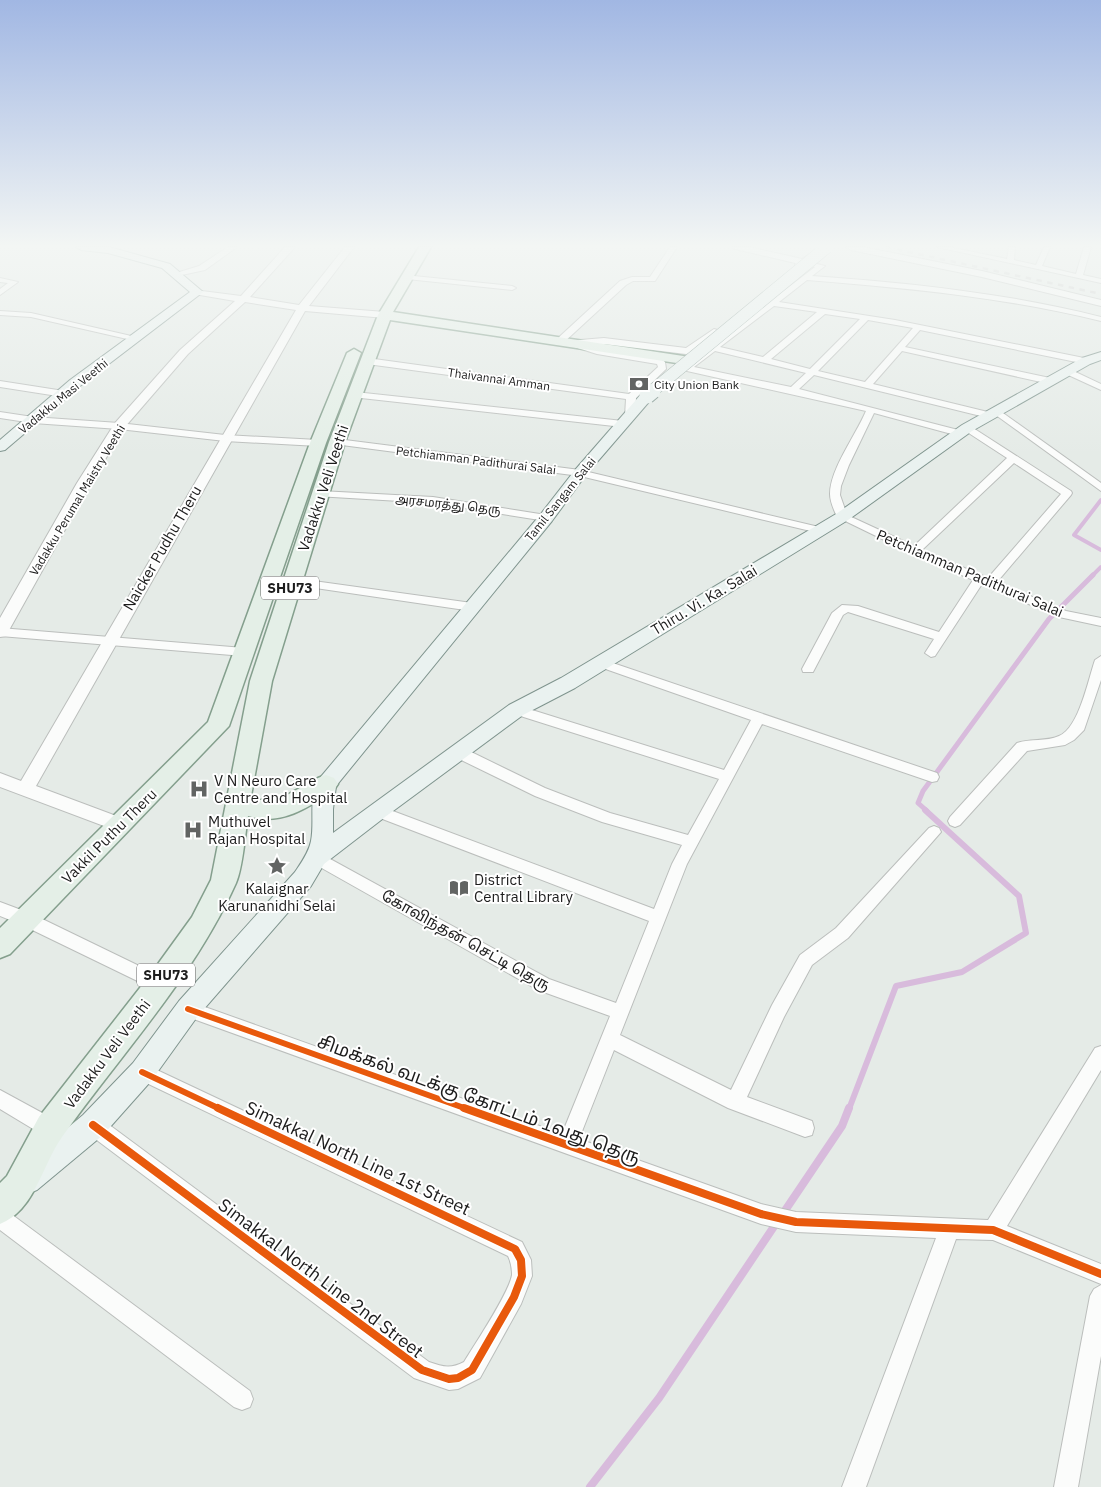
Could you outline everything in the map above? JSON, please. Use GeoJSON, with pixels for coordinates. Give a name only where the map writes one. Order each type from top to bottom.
{"type":"FeatureCollection","features":[{"type":"Feature","properties":{"kind":"main road","name":"Vadakku Masi Veethi"},"geometry":{"type":"LineString","coordinates":[[0,447],[64,394],[165,316]]}},
{"type":"Feature","properties":{"kind":"main road","name":"Vadakku Veli Veethi"},"geometry":{"type":"LineString","coordinates":[[9,1197],[50,1128],[160,984],[201,925],[224,881],[261,681],[320,494],[328,442],[355,395],[384,316]]}},
{"type":"Feature","properties":{"kind":"main road"},"geometry":{"type":"LineString","coordinates":[[394,316],[599,347],[689,364]]}},
{"type":"Feature","properties":{"kind":"main road","name":"Tamil Sangam Salai"},"geometry":{"type":"LineString","coordinates":[[326,784],[546,518],[580,474],[627,420],[639,396],[689,364],[745,316]]}},
{"type":"Feature","properties":{"kind":"main road","name":"Vadakku Veli Veethi"},"geometry":{"type":"LineString","coordinates":[[218,726],[244,652],[328,442],[359,342]]}},
{"type":"Feature","properties":{"kind":"main road","name":"Thiru. Vi. Ka. Salai"},"geometry":{"type":"LineString","coordinates":[[316,858],[516,710],[568,683],[842,517],[963,430],[1067,371],[1093,359]]}},
{"type":"Feature","properties":{"kind":"main road"},"geometry":{"type":"LineString","coordinates":[[218,726],[240,728],[250,736]]}},
{"type":"Feature","properties":{"kind":"main road","name":"Vakkil Puthu Theru"},"geometry":{"type":"LineString","coordinates":[[0,946],[218,726]]}},
{"type":"Feature","properties":{"kind":"main road"},"geometry":{"type":"LineString","coordinates":[[240,796],[245,806],[254,810],[263,812],[278,810],[292,806],[326,784]]}},
{"type":"Feature","properties":{"kind":"main road"},"geometry":{"type":"LineString","coordinates":[[9,1197],[93,1125],[142,1072],[188,1009],[297,886],[316,858],[322,841],[322,809],[326,784]]}},
{"type":"Feature","properties":{"kind":"street"},"geometry":{"type":"LineString","coordinates":[[33,316],[136,338]]}},
{"type":"Feature","properties":{"kind":"street","name":"Vadakku Perumal Maistry Veethi"},"geometry":{"type":"LineString","coordinates":[[0,632],[84,483],[119,426],[184,352],[224,316]]}},
{"type":"Feature","properties":{"kind":"street","name":"Naicker Pudhu Theru"},"geometry":{"type":"LineString","coordinates":[[25,788],[225,438],[297,316]]}},
{"type":"Feature","properties":{"kind":"street"},"geometry":{"type":"LineString","coordinates":[[352,316],[368,319],[379,316]]}},
{"type":"Feature","properties":{"kind":"street"},"geometry":{"type":"LineString","coordinates":[[565,342],[590,316]]}},
{"type":"Feature","properties":{"kind":"street"},"geometry":{"type":"LineString","coordinates":[[565,342],[604,341],[686,351],[692,350],[735,316]]}},
{"type":"Feature","properties":{"kind":"street"},"geometry":{"type":"LineString","coordinates":[[689,364],[714,348],[754,316]]}},
{"type":"Feature","properties":{"kind":"street"},"geometry":{"type":"LineString","coordinates":[[765,360],[817,316]]}},
{"type":"Feature","properties":{"kind":"street"},"geometry":{"type":"LineString","coordinates":[[858,316],[1093,359]]}},
{"type":"Feature","properties":{"kind":"street"},"geometry":{"type":"LineString","coordinates":[[792,391],[866,318]]}},
{"type":"Feature","properties":{"kind":"street"},"geometry":{"type":"LineString","coordinates":[[867,386],[918,327]]}},
{"type":"Feature","properties":{"kind":"street"},"geometry":{"type":"LineString","coordinates":[[565,342],[597,352],[661,362],[663,367],[639,396]]}},
{"type":"Feature","properties":{"kind":"street"},"geometry":{"type":"LineString","coordinates":[[714,348],[867,386],[993,413],[1101,488]]}},
{"type":"Feature","properties":{"kind":"street"},"geometry":{"type":"LineString","coordinates":[[899,348],[1050,381]]}},
{"type":"Feature","properties":{"kind":"street","name":"Thaivannai Amman"},"geometry":{"type":"LineString","coordinates":[[368,361],[639,396]]}},
{"type":"Feature","properties":{"kind":"street"},"geometry":{"type":"LineString","coordinates":[[689,364],[792,391],[963,430],[1013,458],[1067,493],[986,580],[941,637],[931,653]]}},
{"type":"Feature","properties":{"kind":"street"},"geometry":{"type":"LineString","coordinates":[[1067,371],[1101,387]]}},
{"type":"Feature","properties":{"kind":"street"},"geometry":{"type":"LineString","coordinates":[[0,384],[64,394]]}},
{"type":"Feature","properties":{"kind":"street"},"geometry":{"type":"LineString","coordinates":[[355,395],[627,420]]}},
{"type":"Feature","properties":{"kind":"street"},"geometry":{"type":"LineString","coordinates":[[842,517],[835,493],[848,458],[871,409]]}},
{"type":"Feature","properties":{"kind":"street","name":"Petchiamman Padithurai Salai"},"geometry":{"type":"LineString","coordinates":[[0,415],[33,420],[119,426],[225,438],[328,442],[580,474],[819,530]]}},
{"type":"Feature","properties":{"kind":"street"},"geometry":{"type":"LineString","coordinates":[[915,551],[1013,458]]}},
{"type":"Feature","properties":{"kind":"street","name":"அரசமரத்து தெரு"},"geometry":{"type":"LineString","coordinates":[[320,494],[433,500],[546,518]]}},
{"type":"Feature","properties":{"kind":"street","name":"Petchiamman Padithurai Salai"},"geometry":{"type":"LineString","coordinates":[[842,517],[915,551],[1063,614],[1101,622]]}},
{"type":"Feature","properties":{"kind":"street"},"geometry":{"type":"LineString","coordinates":[[292,582],[472,607]]}},
{"type":"Feature","properties":{"kind":"street"},"geometry":{"type":"LineString","coordinates":[[808,669],[838,613],[846,608],[864,611],[941,637]]}},
{"type":"Feature","properties":{"kind":"street"},"geometry":{"type":"LineString","coordinates":[[0,632],[244,652]]}},
{"type":"Feature","properties":{"kind":"street"},"geometry":{"type":"LineString","coordinates":[[954,821],[1022,748],[1029,744],[1060,742],[1069,738],[1079,727],[1101,660]]}},
{"type":"Feature","properties":{"kind":"street"},"geometry":{"type":"LineString","coordinates":[[601,663],[932,777]]}},
{"type":"Feature","properties":{"kind":"street"},"geometry":{"type":"LineString","coordinates":[[516,710],[728,776]]}},
{"type":"Feature","properties":{"kind":"street"},"geometry":{"type":"LineString","coordinates":[[567,1145],[680,864],[759,717]]}},
{"type":"Feature","properties":{"kind":"street"},"geometry":{"type":"LineString","coordinates":[[458,752],[540,792],[606,818],[692,842]]}},
{"type":"Feature","properties":{"kind":"street"},"geometry":{"type":"LineString","coordinates":[[0,780],[120,825]]}},
{"type":"Feature","properties":{"kind":"street"},"geometry":{"type":"LineString","coordinates":[[377,811],[658,918]]}},
{"type":"Feature","properties":{"kind":"street"},"geometry":{"type":"LineString","coordinates":[[735,1102],[778,1011],[806,960],[842,933],[934,832]]}},
{"type":"Feature","properties":{"kind":"street","name":"கோவிந்தன் செட்டி தெரு"},"geometry":{"type":"LineString","coordinates":[[316,858],[544,985],[620,1012]]}},
{"type":"Feature","properties":{"kind":"street"},"geometry":{"type":"LineString","coordinates":[[0,909],[26,919],[160,984]]}},
{"type":"Feature","properties":{"kind":"street","name":"சிமக்கல் வடக்கு கோட்டம் 1வது தெரு"},"geometry":{"type":"LineString","coordinates":[[188,1009],[761,1214]]}},
{"type":"Feature","properties":{"kind":"street"},"geometry":{"type":"LineString","coordinates":[[609,1039],[735,1102],[805,1128]]}},
{"type":"Feature","properties":{"kind":"street"},"geometry":{"type":"LineString","coordinates":[[993,1230],[1101,1054]]}},
{"type":"Feature","properties":{"kind":"street","name":"Simakkal North Line 1st Street"},"geometry":{"type":"LineString","coordinates":[[142,1072],[488,1234],[515,1249],[521,1260],[522,1276],[514,1297]]}},
{"type":"Feature","properties":{"kind":"street"},"geometry":{"type":"LineString","coordinates":[[0,1099],[50,1128]]}},
{"type":"Feature","properties":{"kind":"street","name":"Simakkal North Line 2nd Street"},"geometry":{"type":"LineString","coordinates":[[93,1125],[422,1370],[449,1379],[458,1378],[472,1370],[514,1297]]}},
{"type":"Feature","properties":{"kind":"street"},"geometry":{"type":"LineString","coordinates":[[761,1214],[796,1222],[993,1230],[1101,1274]]}},
{"type":"Feature","properties":{"kind":"street"},"geometry":{"type":"LineString","coordinates":[[0,1218],[242,1399]]}},
{"type":"Feature","properties":{"kind":"street"},"geometry":{"type":"LineString","coordinates":[[854,1487],[950,1227]]}},
{"type":"Feature","properties":{"kind":"street"},"geometry":{"type":"LineString","coordinates":[[1066,1487],[1101,1296]]}},
{"type":"Feature","properties":{"kind":"waterway"},"geometry":{"type":"LineString","coordinates":[[1101,500],[1074,535],[1101,550]]}},
{"type":"Feature","properties":{"kind":"waterway"},"geometry":{"type":"LineString","coordinates":[[927,811],[918,803],[923,791],[1049,619],[1101,567]]}},
{"type":"Feature","properties":{"kind":"waterway"},"geometry":{"type":"LineString","coordinates":[[849,1109],[896,986],[962,972],[1026,933],[1019,896],[925,810]]}},
{"type":"Feature","properties":{"kind":"waterway"},"geometry":{"type":"LineString","coordinates":[[782,1215],[842,1126],[849,1108]]}},
{"type":"Feature","properties":{"kind":"waterway"},"geometry":{"type":"LineString","coordinates":[[590,1487],[659,1398],[777,1222]]}},
{"type":"Feature","properties":{"kind":"cycle path"},"geometry":{"type":"LineString","coordinates":[[188,1009],[761,1214],[796,1222],[993,1230],[1101,1274]]}},
{"type":"Feature","properties":{"kind":"cycle path"},"geometry":{"type":"LineString","coordinates":[[93,1125],[422,1370],[449,1379],[458,1378],[472,1370],[514,1297],[522,1276],[521,1260],[515,1249],[142,1072]]}},
{"type":"Feature","properties":{"kind":"place","name":"City Union Bank"},"geometry":{"type":"Point","coordinates":[639,384]}},
{"type":"Feature","properties":{"kind":"place","name":"V N Neuro Care Centre and Hospital"},"geometry":{"type":"Point","coordinates":[199,789]}},
{"type":"Feature","properties":{"kind":"place","name":"Muthuvel Rajan Hospital"},"geometry":{"type":"Point","coordinates":[193,830]}},
{"type":"Feature","properties":{"kind":"place","name":"Kalaignar Karunanidhi Selai"},"geometry":{"type":"Point","coordinates":[277,866]}},
{"type":"Feature","properties":{"kind":"place","name":"District Central Library"},"geometry":{"type":"Point","coordinates":[459,888]}}]}
